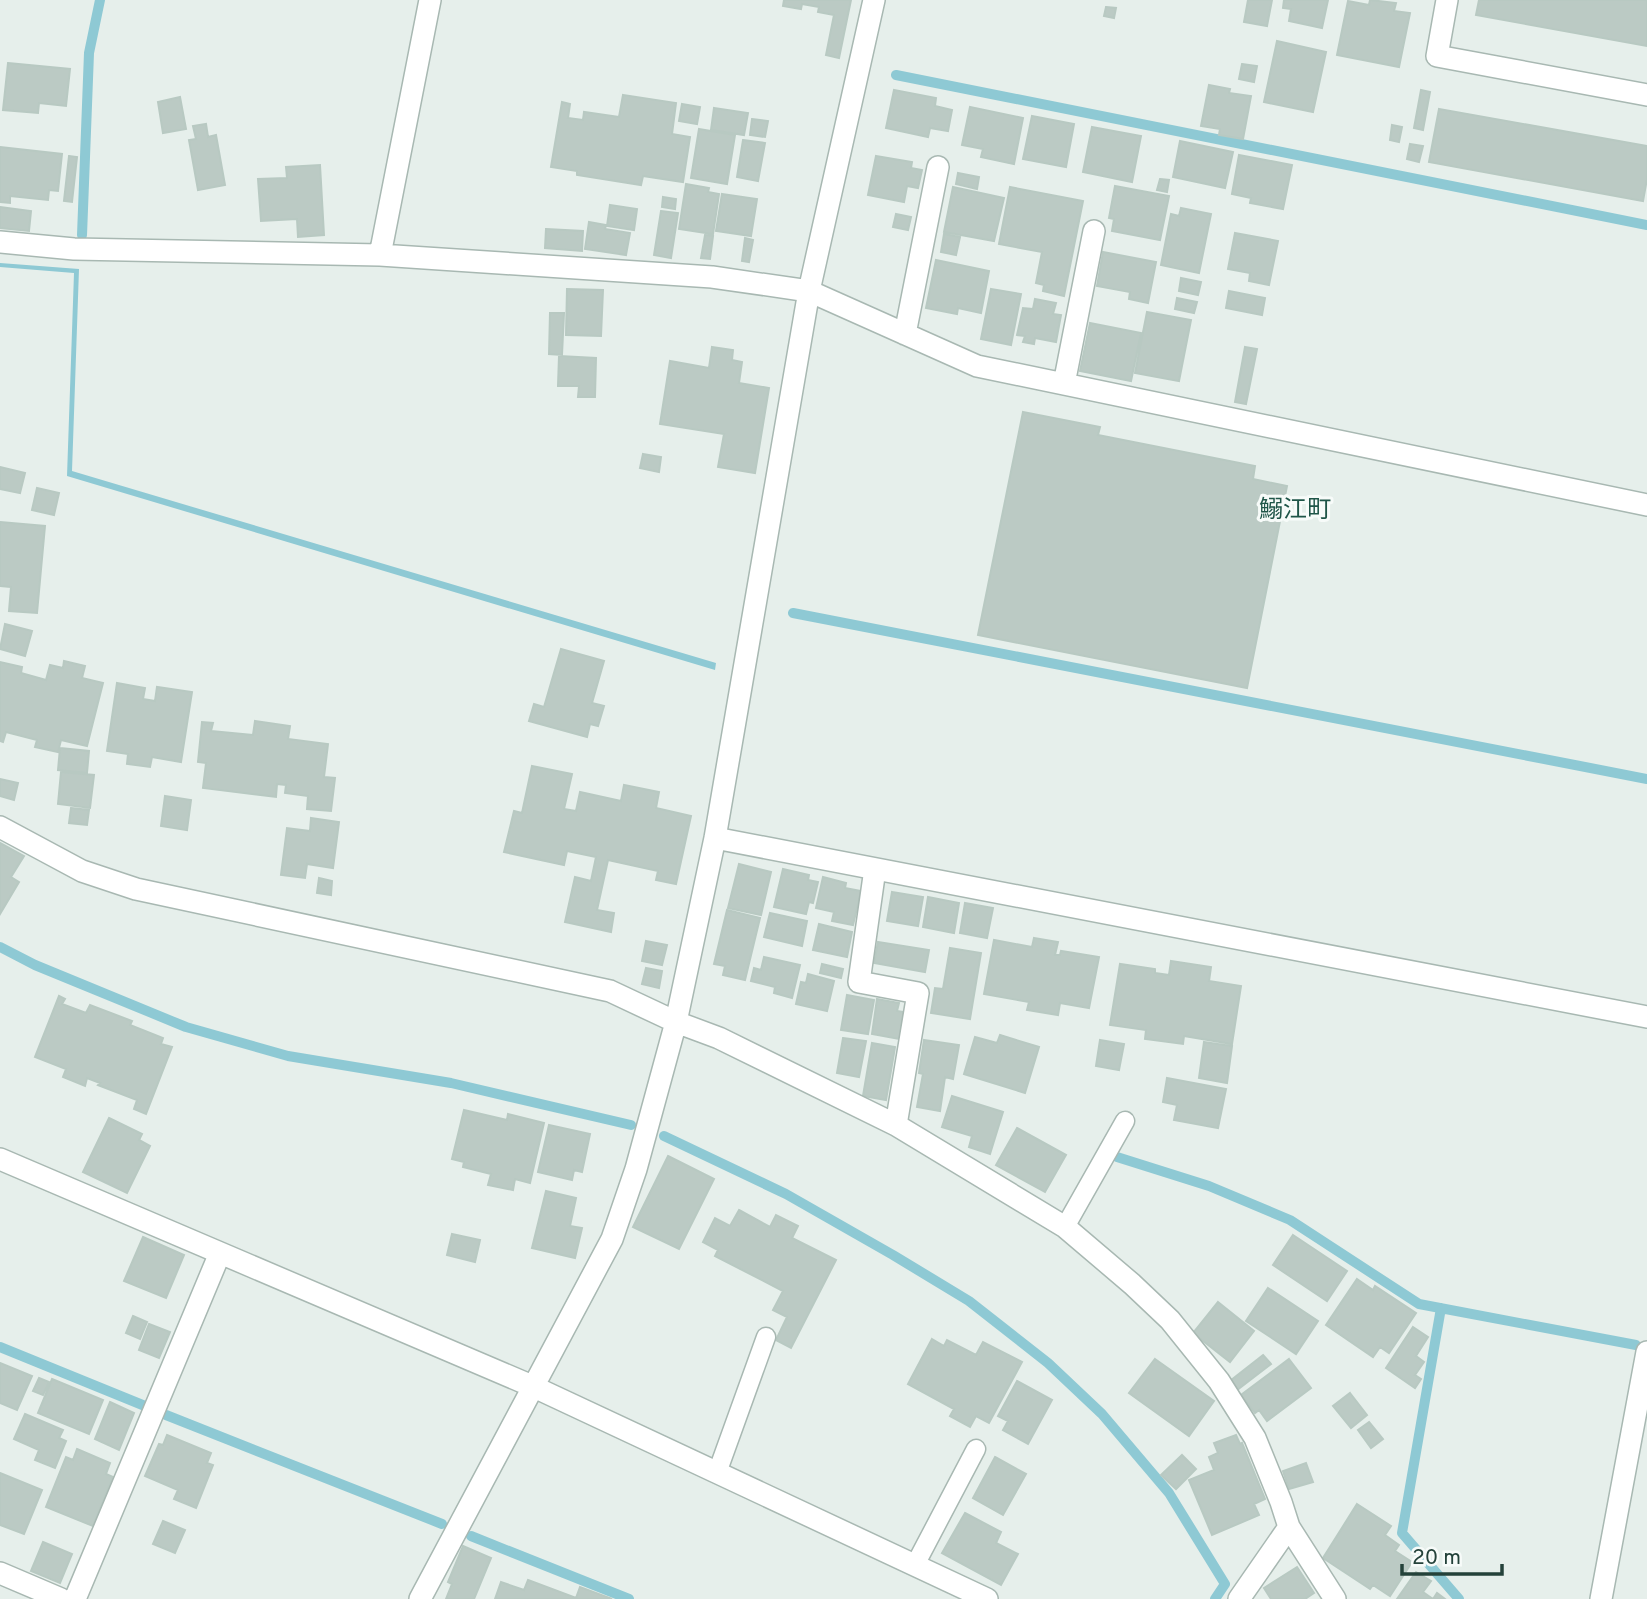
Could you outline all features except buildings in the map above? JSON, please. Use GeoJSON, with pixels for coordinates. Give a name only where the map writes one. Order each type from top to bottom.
{"type":"FeatureCollection","features":[{"type":"Feature","properties":{"kind":"street"},"geometry":{"type":"LineString","coordinates":[[380,256],[430,0]]}},
{"type":"Feature","properties":{"kind":"street"},"geometry":{"type":"LineString","coordinates":[[420,1599],[612,1239],[636,1169],[676,1022],[715,838],[810,291],[874,0]]}},
{"type":"Feature","properties":{"kind":"street"},"geometry":{"type":"LineString","coordinates":[[1447,0],[1437,56],[1647,95]]}},
{"type":"Feature","properties":{"kind":"street"},"geometry":{"type":"LineString","coordinates":[[905,334],[938,167]]}},
{"type":"Feature","properties":{"kind":"street"},"geometry":{"type":"LineString","coordinates":[[1064,384],[1094,231]]}},
{"type":"Feature","properties":{"kind":"street"},"geometry":{"type":"LineString","coordinates":[[0,242],[74,249],[380,256],[712,276],[810,291],[977,366],[1647,505]]}},
{"type":"Feature","properties":{"kind":"street"},"geometry":{"type":"LineString","coordinates":[[0,827],[82,871],[136,889],[610,990],[676,1022],[719,1038],[896,1125],[1065,1227],[1170,1320],[1219,1381],[1255,1438],[1289,1527],[1335,1599]]}},
{"type":"Feature","properties":{"kind":"street"},"geometry":{"type":"LineString","coordinates":[[715,838],[1647,1017]]}},
{"type":"Feature","properties":{"kind":"street"},"geometry":{"type":"LineString","coordinates":[[875,869],[859,982],[918,993],[896,1125]]}},
{"type":"Feature","properties":{"kind":"street"},"geometry":{"type":"LineString","coordinates":[[0,1159],[532,1386],[987,1599]]}},
{"type":"Feature","properties":{"kind":"street"},"geometry":{"type":"LineString","coordinates":[[75,1599],[220,1253]]}},
{"type":"Feature","properties":{"kind":"street"},"geometry":{"type":"LineString","coordinates":[[1601,1599],[1647,1352]]}},
{"type":"Feature","properties":{"kind":"street"},"geometry":{"type":"LineString","coordinates":[[1238,1599],[1289,1527]]}},
{"type":"Feature","properties":{"kind":"street"},"geometry":{"type":"LineString","coordinates":[[0,1573],[61,1599]]}},
{"type":"Feature","properties":{"kind":"lane"},"geometry":{"type":"LineString","coordinates":[[1065,1227],[1125,1121]]}},
{"type":"Feature","properties":{"kind":"lane"},"geometry":{"type":"LineString","coordinates":[[717,1473],[766,1337]]}},
{"type":"Feature","properties":{"kind":"lane"},"geometry":{"type":"LineString","coordinates":[[915,1565],[976,1449]]}},
{"type":"Feature","properties":{"kind":"water"},"geometry":{"type":"Polygon","coordinates":[[[0,263],[79,269],[72,471],[716,663],[715,670],[67,476],[74,273],[0,267],[0,263]]]}},
{"type":"Feature","properties":{"kind":"waterway"},"geometry":{"type":"LineString","coordinates":[[82,235],[89,53],[100,0]]}},
{"type":"Feature","properties":{"kind":"waterway"},"geometry":{"type":"LineString","coordinates":[[896,75],[1647,225]]}},
{"type":"Feature","properties":{"kind":"waterway"},"geometry":{"type":"LineString","coordinates":[[793,613],[1647,779]]}},
{"type":"Feature","properties":{"kind":"waterway"},"geometry":{"type":"LineString","coordinates":[[0,947],[35,965],[186,1027],[288,1056],[451,1083],[631,1125]]}},
{"type":"Feature","properties":{"kind":"waterway"},"geometry":{"type":"LineString","coordinates":[[664,1136],[786,1194],[893,1255],[969,1301],[1048,1363],[1102,1414],[1169,1493],[1225,1584],[1215,1599]]}},
{"type":"Feature","properties":{"kind":"waterway"},"geometry":{"type":"LineString","coordinates":[[1117,1157],[1209,1186],[1290,1220],[1419,1304],[1636,1345]]}},
{"type":"Feature","properties":{"kind":"waterway"},"geometry":{"type":"LineString","coordinates":[[1441,1308],[1402,1533],[1459,1599]]}},
{"type":"Feature","properties":{"kind":"waterway"},"geometry":{"type":"LineString","coordinates":[[0,1347],[145,1406]]}},
{"type":"Feature","properties":{"kind":"waterway"},"geometry":{"type":"LineString","coordinates":[[166,1415],[442,1524]]}},
{"type":"Feature","properties":{"kind":"waterway"},"geometry":{"type":"LineString","coordinates":[[471,1536],[629,1599]]}},
{"type":"Feature","properties":{"kind":"district","name":"鰯江町"},"geometry":{"type":"Point","coordinates":[1295,509]}}]}
